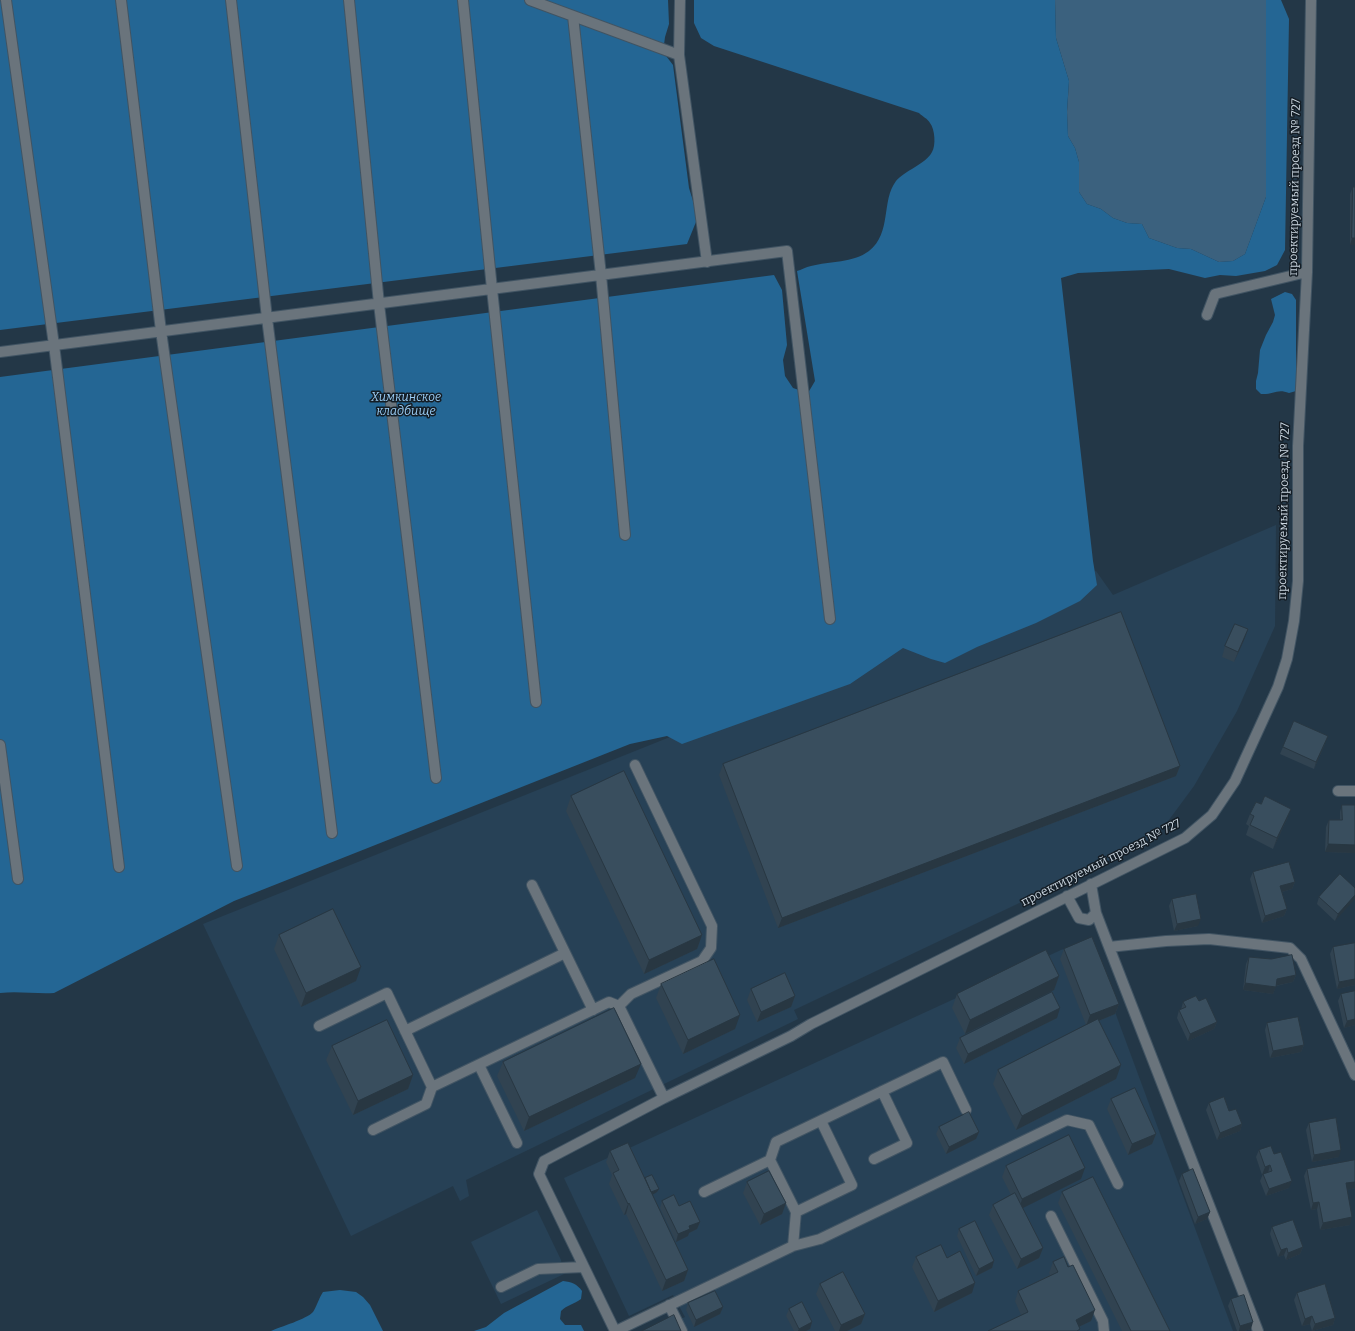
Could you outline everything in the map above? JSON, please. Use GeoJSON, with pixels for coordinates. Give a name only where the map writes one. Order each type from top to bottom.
{"type":"FeatureCollection","features":[{"type":"Feature","properties":{"kind":"street"},"geometry":{"type":"LineString","coordinates":[[6,0],[54,345],[119,867]]}},
{"type":"Feature","properties":{"kind":"street"},"geometry":{"type":"LineString","coordinates":[[121,0],[161,332],[237,866]]}},
{"type":"Feature","properties":{"kind":"street"},"geometry":{"type":"LineString","coordinates":[[231,0],[267,318],[332,833]]}},
{"type":"Feature","properties":{"kind":"street"},"geometry":{"type":"LineString","coordinates":[[349,0],[379,304],[436,778]]}},
{"type":"Feature","properties":{"kind":"street"},"geometry":{"type":"LineString","coordinates":[[463,0],[536,702]]}},
{"type":"Feature","properties":{"kind":"street"},"geometry":{"type":"LineString","coordinates":[[530,0],[679,55]]}},
{"type":"Feature","properties":{"kind":"street"},"geometry":{"type":"LineString","coordinates":[[680,0],[679,55],[707,262]]}},
{"type":"Feature","properties":{"kind":"street","name":"проектируемый проезд № 727"},"geometry":{"type":"LineString","coordinates":[[584,1267],[538,1174],[544,1161],[664,1098],[791,1036],[811,1024],[1184,838],[1212,815],[1235,781],[1278,687],[1287,659],[1294,621],[1298,581],[1298,446],[1307,272],[1311,0]]}},
{"type":"Feature","properties":{"kind":"street"},"geometry":{"type":"LineString","coordinates":[[573,16],[602,275],[625,535]]}},
{"type":"Feature","properties":{"kind":"street"},"geometry":{"type":"LineString","coordinates":[[0,352],[787,251],[830,619]]}},
{"type":"Feature","properties":{"kind":"street"},"geometry":{"type":"LineString","coordinates":[[1206,314],[1215,294],[1307,272]]}},
{"type":"Feature","properties":{"kind":"street"},"geometry":{"type":"LineString","coordinates":[[0,745],[18,879]]}},
{"type":"Feature","properties":{"kind":"street"},"geometry":{"type":"LineString","coordinates":[[619,1006],[631,994],[702,961],[711,948],[712,926],[635,764]]}},
{"type":"Feature","properties":{"kind":"street"},"geometry":{"type":"LineString","coordinates":[[1338,791],[1355,791]]}},
{"type":"Feature","properties":{"kind":"street"},"geometry":{"type":"LineString","coordinates":[[1091,884],[1096,913],[1258,1331]]}},
{"type":"Feature","properties":{"kind":"street"},"geometry":{"type":"LineString","coordinates":[[532,885],[593,1010]]}},
{"type":"Feature","properties":{"kind":"street"},"geometry":{"type":"LineString","coordinates":[[1067,896],[1079,918],[1089,920],[1096,913]]}},
{"type":"Feature","properties":{"kind":"street"},"geometry":{"type":"LineString","coordinates":[[1110,947],[1166,940],[1209,939],[1290,948],[1301,959],[1355,1075]]}},
{"type":"Feature","properties":{"kind":"street"},"geometry":{"type":"LineString","coordinates":[[405,1031],[565,953]]}},
{"type":"Feature","properties":{"kind":"street"},"geometry":{"type":"LineString","coordinates":[[319,1026],[387,993],[432,1087],[426,1104],[373,1130]]}},
{"type":"Feature","properties":{"kind":"street"},"geometry":{"type":"LineString","coordinates":[[432,1087],[609,1002],[619,1006],[664,1098]]}},
{"type":"Feature","properties":{"kind":"street"},"geometry":{"type":"LineString","coordinates":[[793,1246],[796,1212],[770,1160],[776,1142],[943,1062],[966,1110]]}},
{"type":"Feature","properties":{"kind":"street"},"geometry":{"type":"LineString","coordinates":[[479,1065],[517,1143]]}},
{"type":"Feature","properties":{"kind":"street"},"geometry":{"type":"LineString","coordinates":[[874,1159],[907,1143],[882,1091]]}},
{"type":"Feature","properties":{"kind":"street"},"geometry":{"type":"LineString","coordinates":[[501,1287],[538,1269],[584,1267],[620,1330],[793,1246],[820,1239],[1067,1120],[1089,1125],[1118,1184]]}},
{"type":"Feature","properties":{"kind":"street"},"geometry":{"type":"LineString","coordinates":[[796,1212],[852,1185],[822,1121]]}},
{"type":"Feature","properties":{"kind":"street"},"geometry":{"type":"LineString","coordinates":[[704,1192],[770,1160]]}},
{"type":"Feature","properties":{"kind":"street"},"geometry":{"type":"LineString","coordinates":[[1050,1216],[1103,1321],[1104,1331]]}},
{"type":"Feature","properties":{"kind":"street"},"geometry":{"type":"LineString","coordinates":[[669,1305],[682,1331]]}},
{"type":"Feature","properties":{"kind":"shaded area"},"geometry":{"type":"Polygon","coordinates":[[[1055,0],[1266,0],[1266,197],[1245,254],[1233,261],[1219,262],[1191,249],[1177,248],[1149,238],[1142,224],[1127,223],[1113,218],[1101,209],[1087,204],[1079,192],[1079,162],[1075,148],[1068,136],[1067,112],[1069,81],[1056,38],[1055,0]]]}},
{"type":"Feature","properties":{"kind":"shaded area"},"geometry":{"type":"Polygon","coordinates":[[[1276,525],[1275,626],[1237,711],[1194,786],[1160,832],[1114,858],[794,1010],[798,1019],[466,1180],[469,1196],[460,1201],[453,1186],[351,1236],[203,924],[805,683],[1096,571],[1113,595],[1276,525]]]}},
{"type":"Feature","properties":{"kind":"shaded area"},"geometry":{"type":"Polygon","coordinates":[[[1088,939],[1233,1331],[656,1331],[685,1317],[673,1295],[629,1316],[564,1178],[1088,939]]]}},
{"type":"Feature","properties":{"kind":"shaded area"},"geometry":{"type":"Polygon","coordinates":[[[537,1210],[561,1260],[564,1274],[501,1304],[471,1242],[537,1210]]]}},
{"type":"Feature","properties":{"kind":"green space"},"geometry":{"type":"Polygon","coordinates":[[[0,0],[668,0],[669,24],[663,52],[673,65],[689,188],[698,217],[687,244],[0,330],[0,0]]]}},
{"type":"Feature","properties":{"kind":"green space","name":"Химкинское кладбище"},"geometry":{"type":"Polygon","coordinates":[[[694,0],[1055,0],[1056,38],[1069,81],[1067,111],[1068,136],[1075,148],[1079,162],[1079,192],[1087,204],[1101,209],[1113,218],[1127,223],[1142,224],[1149,238],[1177,248],[1191,249],[1219,262],[1233,261],[1245,254],[1266,197],[1266,0],[1281,0],[1289,19],[1285,250],[1277,265],[1265,271],[1236,276],[1220,275],[1205,278],[1169,269],[1078,273],[1061,278],[1097,585],[1080,601],[1036,623],[977,647],[945,663],[903,648],[850,684],[682,744],[667,736],[630,744],[234,901],[54,993],[0,993],[0,377],[774,275],[782,290],[787,345],[783,360],[785,376],[793,388],[808,393],[815,381],[797,271],[818,264],[856,258],[869,251],[876,244],[884,226],[891,189],[900,177],[920,164],[932,152],[934,146],[933,129],[929,122],[919,113],[714,46],[701,38],[694,23],[694,0]]]}},
{"type":"Feature","properties":{"kind":"green space"},"geometry":{"type":"Polygon","coordinates":[[[1285,292],[1292,294],[1296,300],[1296,391],[1289,393],[1278,391],[1269,394],[1261,394],[1256,389],[1256,381],[1260,350],[1275,315],[1271,299],[1285,292]]]}},
{"type":"Feature","properties":{"kind":"green space"},"geometry":{"type":"Polygon","coordinates":[[[563,1281],[574,1284],[582,1291],[581,1299],[561,1311],[560,1319],[565,1325],[581,1325],[584,1331],[474,1331],[486,1327],[504,1313],[563,1281]]]}},
{"type":"Feature","properties":{"kind":"green space"},"geometry":{"type":"Polygon","coordinates":[[[340,1290],[356,1292],[363,1297],[370,1305],[383,1331],[271,1331],[310,1315],[323,1292],[340,1290]]]}},
{"type":"Feature","properties":{"kind":"building"},"geometry":{"type":"Polygon","coordinates":[[[1353,187],[1355,187],[1355,238],[1352,238],[1353,187]]]}},
{"type":"Feature","properties":{"kind":"building"},"geometry":{"type":"Polygon","coordinates":[[[1121,612],[1180,766],[782,918],[723,764],[1121,612]]]}},
{"type":"Feature","properties":{"kind":"building"},"geometry":{"type":"Polygon","coordinates":[[[1235,624],[1248,629],[1238,652],[1225,646],[1235,624]]]}},
{"type":"Feature","properties":{"kind":"building"},"geometry":{"type":"Polygon","coordinates":[[[1294,721],[1328,736],[1316,762],[1283,747],[1294,721]]]}},
{"type":"Feature","properties":{"kind":"building"},"geometry":{"type":"Polygon","coordinates":[[[624,771],[702,935],[649,960],[571,796],[624,771]]]}},
{"type":"Feature","properties":{"kind":"building"},"geometry":{"type":"Polygon","coordinates":[[[1265,796],[1291,809],[1277,838],[1250,825],[1254,816],[1250,814],[1256,802],[1261,804],[1265,796]]]}},
{"type":"Feature","properties":{"kind":"building"},"geometry":{"type":"Polygon","coordinates":[[[1342,805],[1355,805],[1355,845],[1328,844],[1329,820],[1342,820],[1342,805]]]}},
{"type":"Feature","properties":{"kind":"building"},"geometry":{"type":"Polygon","coordinates":[[[1289,862],[1295,882],[1280,886],[1287,909],[1265,916],[1253,872],[1289,862]]]}},
{"type":"Feature","properties":{"kind":"building"},"geometry":{"type":"Polygon","coordinates":[[[1340,874],[1355,888],[1355,895],[1338,914],[1319,897],[1340,874]]]}},
{"type":"Feature","properties":{"kind":"building"},"geometry":{"type":"Polygon","coordinates":[[[1196,894],[1201,919],[1177,924],[1172,899],[1196,894]]]}},
{"type":"Feature","properties":{"kind":"building"},"geometry":{"type":"Polygon","coordinates":[[[333,909],[361,967],[306,993],[279,935],[333,909]]]}},
{"type":"Feature","properties":{"kind":"building"},"geometry":{"type":"Polygon","coordinates":[[[1092,937],[1119,1004],[1090,1015],[1064,949],[1092,937]]]}},
{"type":"Feature","properties":{"kind":"building"},"geometry":{"type":"Polygon","coordinates":[[[1355,943],[1355,979],[1339,982],[1333,947],[1355,943]]]}},
{"type":"Feature","properties":{"kind":"building"},"geometry":{"type":"Polygon","coordinates":[[[1046,950],[1059,976],[970,1020],[957,994],[1046,950]]]}},
{"type":"Feature","properties":{"kind":"building"},"geometry":{"type":"Polygon","coordinates":[[[1292,955],[1296,975],[1277,979],[1276,987],[1245,983],[1249,957],[1271,959],[1292,955]]]}},
{"type":"Feature","properties":{"kind":"building"},"geometry":{"type":"Polygon","coordinates":[[[714,959],[740,1015],[688,1040],[661,984],[714,959]]]}},
{"type":"Feature","properties":{"kind":"building"},"geometry":{"type":"Polygon","coordinates":[[[785,973],[795,996],[761,1012],[751,989],[785,973]]]}},
{"type":"Feature","properties":{"kind":"building"},"geometry":{"type":"Polygon","coordinates":[[[1355,991],[1355,1019],[1347,1021],[1341,994],[1355,991]]]}},
{"type":"Feature","properties":{"kind":"building"},"geometry":{"type":"Polygon","coordinates":[[[1052,992],[1060,1008],[968,1054],[960,1038],[1052,992]]]}},
{"type":"Feature","properties":{"kind":"building"},"geometry":{"type":"Polygon","coordinates":[[[1196,996],[1199,1001],[1206,998],[1217,1022],[1190,1034],[1179,1010],[1186,1007],[1183,1002],[1196,996]]]}},
{"type":"Feature","properties":{"kind":"building"},"geometry":{"type":"Polygon","coordinates":[[[614,1008],[641,1064],[529,1117],[503,1062],[614,1008]]]}},
{"type":"Feature","properties":{"kind":"building"},"geometry":{"type":"Polygon","coordinates":[[[1298,1017],[1304,1045],[1273,1051],[1267,1023],[1298,1017]]]}},
{"type":"Feature","properties":{"kind":"building"},"geometry":{"type":"Polygon","coordinates":[[[1098,1019],[1121,1065],[1022,1116],[998,1070],[1098,1019]]]}},
{"type":"Feature","properties":{"kind":"building"},"geometry":{"type":"Polygon","coordinates":[[[387,1020],[413,1075],[358,1101],[332,1046],[387,1020]]]}},
{"type":"Feature","properties":{"kind":"building"},"geometry":{"type":"Polygon","coordinates":[[[1135,1088],[1156,1134],[1132,1144],[1111,1099],[1135,1088]]]}},
{"type":"Feature","properties":{"kind":"building"},"geometry":{"type":"Polygon","coordinates":[[[1224,1097],[1229,1111],[1236,1109],[1242,1124],[1220,1133],[1209,1103],[1224,1097]]]}},
{"type":"Feature","properties":{"kind":"building"},"geometry":{"type":"Polygon","coordinates":[[[969,1112],[979,1132],[949,1147],[939,1127],[969,1112]]]}},
{"type":"Feature","properties":{"kind":"building"},"geometry":{"type":"Polygon","coordinates":[[[1336,1118],[1341,1150],[1314,1155],[1309,1123],[1336,1118]]]}},
{"type":"Feature","properties":{"kind":"building"},"geometry":{"type":"Polygon","coordinates":[[[1069,1135],[1085,1168],[1022,1199],[1006,1166],[1069,1135]]]}},
{"type":"Feature","properties":{"kind":"building"},"geometry":{"type":"Polygon","coordinates":[[[628,1143],[688,1270],[666,1280],[613,1173],[619,1170],[610,1151],[628,1143]]]}},
{"type":"Feature","properties":{"kind":"building"},"geometry":{"type":"Polygon","coordinates":[[[1271,1146],[1274,1154],[1281,1152],[1292,1181],[1269,1189],[1263,1174],[1272,1171],[1270,1165],[1265,1167],[1259,1150],[1271,1146]]]}},
{"type":"Feature","properties":{"kind":"building"},"geometry":{"type":"Polygon","coordinates":[[[1355,1160],[1355,1182],[1346,1183],[1352,1217],[1323,1223],[1319,1202],[1313,1203],[1307,1169],[1355,1160]]]}},
{"type":"Feature","properties":{"kind":"building"},"geometry":{"type":"Polygon","coordinates":[[[1193,1169],[1210,1212],[1198,1217],[1182,1174],[1193,1169]]]}},
{"type":"Feature","properties":{"kind":"building"},"geometry":{"type":"Polygon","coordinates":[[[769,1171],[786,1203],[764,1214],[747,1182],[769,1171]]]}},
{"type":"Feature","properties":{"kind":"building"},"geometry":{"type":"Polygon","coordinates":[[[652,1175],[659,1189],[651,1192],[645,1178],[652,1175]]]}},
{"type":"Feature","properties":{"kind":"building"},"geometry":{"type":"Polygon","coordinates":[[[1093,1177],[1170,1331],[1131,1331],[1062,1192],[1093,1177]]]}},
{"type":"Feature","properties":{"kind":"building"},"geometry":{"type":"Polygon","coordinates":[[[1015,1193],[1043,1248],[1021,1259],[993,1205],[1015,1193]]]}},
{"type":"Feature","properties":{"kind":"building"},"geometry":{"type":"Polygon","coordinates":[[[674,1195],[679,1206],[690,1201],[700,1222],[689,1226],[690,1229],[678,1234],[662,1201],[674,1195]]]}},
{"type":"Feature","properties":{"kind":"building"},"geometry":{"type":"Polygon","coordinates":[[[1293,1220],[1303,1247],[1288,1253],[1287,1248],[1281,1250],[1272,1227],[1293,1220]]]}},
{"type":"Feature","properties":{"kind":"building"},"geometry":{"type":"Polygon","coordinates":[[[975,1221],[994,1261],[979,1269],[959,1229],[975,1221]]]}},
{"type":"Feature","properties":{"kind":"building"},"geometry":{"type":"Polygon","coordinates":[[[941,1245],[947,1258],[960,1251],[975,1283],[938,1301],[916,1257],[941,1245]]]}},
{"type":"Feature","properties":{"kind":"building"},"geometry":{"type":"Polygon","coordinates":[[[1064,1257],[1068,1267],[1073,1265],[1095,1310],[1076,1320],[1080,1329],[1077,1331],[988,1331],[1028,1312],[1018,1291],[1058,1272],[1053,1262],[1064,1257]]]}},
{"type":"Feature","properties":{"kind":"building"},"geometry":{"type":"Polygon","coordinates":[[[843,1272],[865,1314],[841,1325],[820,1284],[843,1272]]]}},
{"type":"Feature","properties":{"kind":"building"},"geometry":{"type":"Polygon","coordinates":[[[1325,1284],[1335,1318],[1315,1324],[1312,1316],[1305,1319],[1297,1293],[1325,1284]]]}},
{"type":"Feature","properties":{"kind":"building"},"geometry":{"type":"Polygon","coordinates":[[[715,1291],[723,1307],[696,1320],[688,1303],[715,1291]]]}},
{"type":"Feature","properties":{"kind":"building"},"geometry":{"type":"Polygon","coordinates":[[[1244,1295],[1253,1322],[1240,1326],[1231,1299],[1244,1295]]]}},
{"type":"Feature","properties":{"kind":"building"},"geometry":{"type":"Polygon","coordinates":[[[802,1302],[812,1322],[799,1329],[789,1309],[802,1302]]]}},
{"type":"Feature","properties":{"kind":"building"},"geometry":{"type":"Polygon","coordinates":[[[674,1315],[681,1331],[642,1331],[674,1315]]]}}]}
